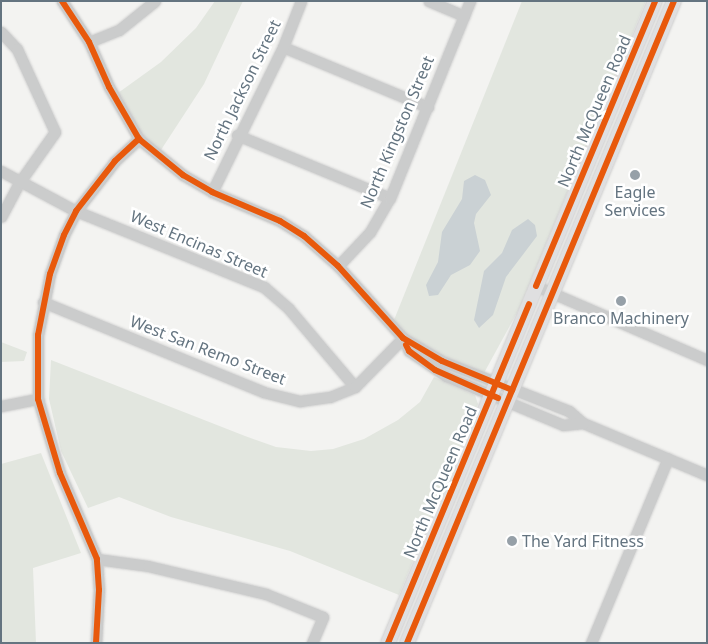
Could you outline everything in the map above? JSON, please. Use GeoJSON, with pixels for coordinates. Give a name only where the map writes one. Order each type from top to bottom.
{"type":"FeatureCollection","features":[{"type":"Feature","properties":{"kind":"main road","name":"North McQueen Road"},"geometry":{"type":"LineString","coordinates":[[388,643],[655,1]]}},
{"type":"Feature","properties":{"kind":"main road","name":"North McQueen Road"},"geometry":{"type":"LineString","coordinates":[[407,643],[674,1]]}},
{"type":"Feature","properties":{"kind":"main road"},"geometry":{"type":"LineString","coordinates":[[622,80],[639,86]]}},
{"type":"Feature","properties":{"kind":"street"},"geometry":{"type":"LineString","coordinates":[[62,1],[89,42],[109,87],[139,139],[183,175],[212,192],[280,222],[304,236],[338,266],[403,338],[493,389],[510,396],[563,425],[583,423]]}},
{"type":"Feature","properties":{"kind":"street"},"geometry":{"type":"LineString","coordinates":[[89,42],[119,30],[143,6],[155,1]]}},
{"type":"Feature","properties":{"kind":"street","name":"North Jackson Street"},"geometry":{"type":"LineString","coordinates":[[212,192],[237,135],[283,47],[301,1]]}},
{"type":"Feature","properties":{"kind":"street"},"geometry":{"type":"LineString","coordinates":[[429,1],[464,16]]}},
{"type":"Feature","properties":{"kind":"street","name":"North Kingston Street"},"geometry":{"type":"LineString","coordinates":[[338,266],[370,232],[390,198],[470,1]]}},
{"type":"Feature","properties":{"kind":"street"},"geometry":{"type":"LineString","coordinates":[[1,32],[17,49],[55,132],[19,182],[1,217]]}},
{"type":"Feature","properties":{"kind":"street"},"geometry":{"type":"LineString","coordinates":[[283,47],[428,107]]}},
{"type":"Feature","properties":{"kind":"street"},"geometry":{"type":"LineString","coordinates":[[237,135],[390,198]]}},
{"type":"Feature","properties":{"kind":"street"},"geometry":{"type":"LineString","coordinates":[[96,643],[99,590],[97,559],[60,473],[38,399],[36,366],[43,302],[64,234],[76,211],[114,161],[139,139]]}},
{"type":"Feature","properties":{"kind":"street","name":"West Encinas Street"},"geometry":{"type":"LineString","coordinates":[[1,171],[76,211],[264,288],[289,309],[355,387]]}},
{"type":"Feature","properties":{"kind":"street"},"geometry":{"type":"LineString","coordinates":[[536,286],[707,360]]}},
{"type":"Feature","properties":{"kind":"street","name":"West San Remo Street"},"geometry":{"type":"LineString","coordinates":[[43,302],[282,398],[300,401],[322,398],[355,387],[403,338]]}},
{"type":"Feature","properties":{"kind":"street"},"geometry":{"type":"LineString","coordinates":[[510,396],[569,411],[583,423],[707,475]]}},
{"type":"Feature","properties":{"kind":"street"},"geometry":{"type":"LineString","coordinates":[[1,406],[38,399]]}},
{"type":"Feature","properties":{"kind":"street"},"geometry":{"type":"LineString","coordinates":[[591,643],[668,458]]}},
{"type":"Feature","properties":{"kind":"street"},"geometry":{"type":"LineString","coordinates":[[97,559],[148,566],[266,594],[323,617],[312,643]]}},
{"type":"Feature","properties":{"kind":"shaded area"},"geometry":{"type":"Polygon","coordinates":[[[215,1],[243,1],[204,84],[159,153],[134,125],[118,93],[161,62],[196,28],[215,1]]]}},
{"type":"Feature","properties":{"kind":"shaded area"},"geometry":{"type":"Polygon","coordinates":[[[522,1],[646,1],[519,309],[484,373],[440,357],[408,336],[394,320],[522,1]]]}},
{"type":"Feature","properties":{"kind":"shaded area"},"geometry":{"type":"Polygon","coordinates":[[[475,175],[485,180],[491,195],[476,214],[474,223],[480,251],[470,265],[451,275],[438,295],[429,296],[426,285],[438,262],[442,232],[462,199],[464,181],[475,175]]]}},
{"type":"Feature","properties":{"kind":"shaded area"},"geometry":{"type":"Polygon","coordinates":[[[528,219],[535,225],[537,236],[506,277],[493,315],[479,328],[474,320],[484,271],[502,253],[512,230],[528,219]]]}},
{"type":"Feature","properties":{"kind":"shaded area"},"geometry":{"type":"Polygon","coordinates":[[[1,342],[27,352],[24,361],[1,362],[1,342]]]}},
{"type":"Feature","properties":{"kind":"shaded area"},"geometry":{"type":"Polygon","coordinates":[[[51,360],[276,447],[311,451],[333,449],[364,439],[398,420],[420,402],[434,377],[475,395],[478,404],[399,595],[290,551],[171,517],[119,497],[88,508],[61,451],[49,399],[51,360]]]}},
{"type":"Feature","properties":{"kind":"shaded area"},"geometry":{"type":"Polygon","coordinates":[[[41,453],[81,553],[33,568],[36,643],[1,643],[1,464],[41,453]]]}},
{"type":"Feature","properties":{"kind":"cycle path"},"geometry":{"type":"LineString","coordinates":[[62,1],[89,42],[109,87],[139,139],[183,175],[212,192],[280,221],[304,236],[338,266],[403,338],[442,361],[512,390]]}},
{"type":"Feature","properties":{"kind":"cycle path"},"geometry":{"type":"LineString","coordinates":[[536,286],[655,1]]}},
{"type":"Feature","properties":{"kind":"cycle path"},"geometry":{"type":"LineString","coordinates":[[407,643],[674,1]]}},
{"type":"Feature","properties":{"kind":"cycle path"},"geometry":{"type":"LineString","coordinates":[[96,643],[99,590],[97,559],[60,473],[38,399],[38,335],[50,274],[64,235],[76,211],[115,161],[139,139]]}},
{"type":"Feature","properties":{"kind":"cycle path"},"geometry":{"type":"LineString","coordinates":[[388,643],[529,304]]}},
{"type":"Feature","properties":{"kind":"cycle path"},"geometry":{"type":"LineString","coordinates":[[406,345],[409,351],[435,370],[498,398]]}},
{"type":"Feature","properties":{"kind":"place","name":"Eagle Services"},"geometry":{"type":"Point","coordinates":[635,175]}},
{"type":"Feature","properties":{"kind":"place","name":"Branco Machinery"},"geometry":{"type":"Point","coordinates":[621,301]}},
{"type":"Feature","properties":{"kind":"place","name":"The Yard Fitness"},"geometry":{"type":"Point","coordinates":[512,541]}}]}
